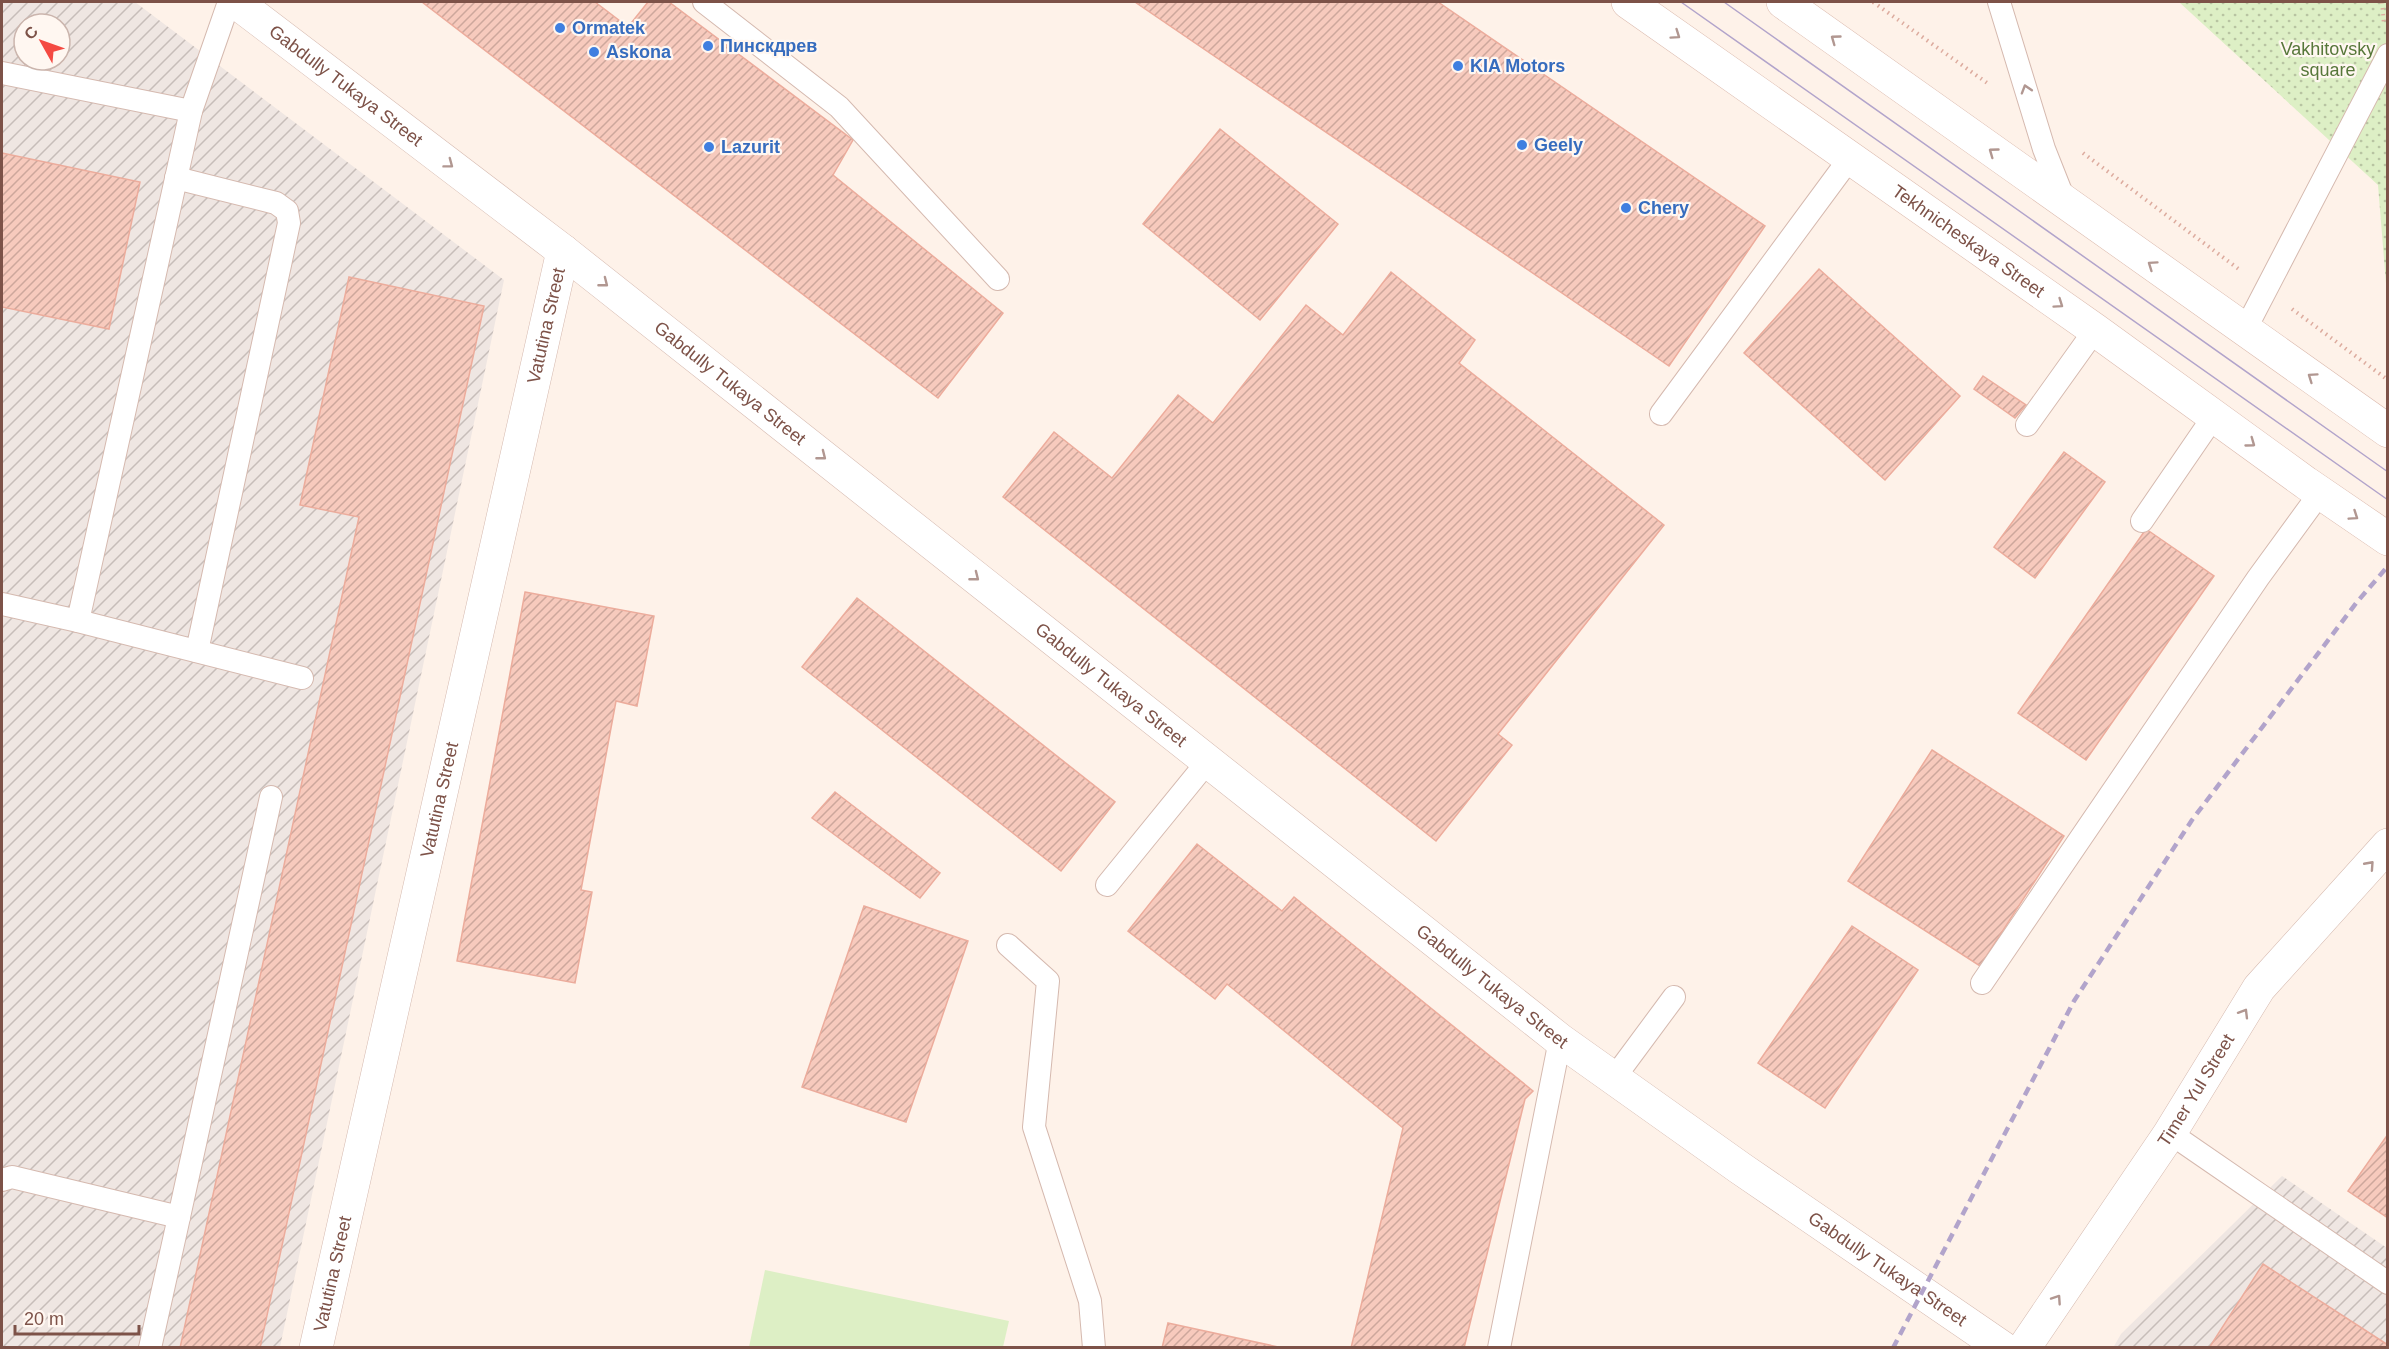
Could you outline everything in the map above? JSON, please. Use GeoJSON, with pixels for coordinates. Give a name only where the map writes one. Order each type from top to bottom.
{"type":"FeatureCollection","features":[{"type":"Feature","properties":{"kind":"street","name":"Gabdully Tukaya Street"},"geometry":{"type":"LineString","coordinates":[[236,2],[563,251],[1560,1040],[1740,1168],[2002,1347]]}},
{"type":"Feature","properties":{"kind":"street","name":"Tekhnicheskaya Street"},"geometry":{"type":"LineString","coordinates":[[1628,2],[2388,539]]}},
{"type":"Feature","properties":{"kind":"street"},"geometry":{"type":"LineString","coordinates":[[1783,2],[2388,431]]}},
{"type":"Feature","properties":{"kind":"street","name":"Vatutina Street"},"geometry":{"type":"LineString","coordinates":[[316,1347],[563,251]]}},
{"type":"Feature","properties":{"kind":"street","name":"Timer Yul Street"},"geometry":{"type":"LineString","coordinates":[[2024,1347],[2170,1133],[2259,988],[2388,846]]}},
{"type":"Feature","properties":{"kind":"lane"},"geometry":{"type":"LineString","coordinates":[[78,621],[191,111],[229,2]]}},
{"type":"Feature","properties":{"kind":"lane"},"geometry":{"type":"LineString","coordinates":[[704,2],[839,107],[998,279]]}},
{"type":"Feature","properties":{"kind":"lane"},"geometry":{"type":"LineString","coordinates":[[1999,2],[2044,149],[2066,204]]}},
{"type":"Feature","properties":{"kind":"lane"},"geometry":{"type":"LineString","coordinates":[[2245,330],[2388,55]]}},
{"type":"Feature","properties":{"kind":"lane"},"geometry":{"type":"LineString","coordinates":[[2,73],[191,111]]}},
{"type":"Feature","properties":{"kind":"lane"},"geometry":{"type":"LineString","coordinates":[[1661,414],[1850,158]]}},
{"type":"Feature","properties":{"kind":"lane"},"geometry":{"type":"LineString","coordinates":[[176,178],[276,202],[287,211],[289,223],[197,651]]}},
{"type":"Feature","properties":{"kind":"lane"},"geometry":{"type":"LineString","coordinates":[[2027,425],[2095,330]]}},
{"type":"Feature","properties":{"kind":"lane"},"geometry":{"type":"LineString","coordinates":[[2142,521],[2214,416]]}},
{"type":"Feature","properties":{"kind":"lane"},"geometry":{"type":"LineString","coordinates":[[1982,983],[2258,578],[2320,493]]}},
{"type":"Feature","properties":{"kind":"lane"},"geometry":{"type":"LineString","coordinates":[[2,604],[302,678]]}},
{"type":"Feature","properties":{"kind":"lane"},"geometry":{"type":"LineString","coordinates":[[1107,885],[1208,761]]}},
{"type":"Feature","properties":{"kind":"lane"},"geometry":{"type":"LineString","coordinates":[[150,1347],[271,797]]}},
{"type":"Feature","properties":{"kind":"lane"},"geometry":{"type":"LineString","coordinates":[[1008,945],[1048,981],[1034,1127],[1090,1301],[1094,1347]]}},
{"type":"Feature","properties":{"kind":"lane"},"geometry":{"type":"LineString","coordinates":[[1614,1078],[1674,997]]}},
{"type":"Feature","properties":{"kind":"lane"},"geometry":{"type":"LineString","coordinates":[[1499,1347],[1560,1040]]}},
{"type":"Feature","properties":{"kind":"lane"},"geometry":{"type":"LineString","coordinates":[[2170,1133],[2388,1283]]}},
{"type":"Feature","properties":{"kind":"lane"},"geometry":{"type":"LineString","coordinates":[[2,1180],[12,1178],[179,1217]]}},
{"type":"Feature","properties":{"kind":"path"},"geometry":{"type":"LineString","coordinates":[[1873,2],[2034,116]]}},
{"type":"Feature","properties":{"kind":"path"},"geometry":{"type":"LineString","coordinates":[[2080,151],[2388,380]]}},
{"type":"Feature","properties":{"kind":"shaded area"},"geometry":{"type":"Polygon","coordinates":[[[2,2],[135,2],[504,280],[280,1347],[2,1348],[2,2]]]}},
{"type":"Feature","properties":{"kind":"shaded area"},"geometry":{"type":"Polygon","coordinates":[[[2282,1176],[2387,1248],[2387,1347],[2113,1348],[2121,1334],[2282,1176]]]}},
{"type":"Feature","properties":{"kind":"green space","name":"Vakhitovsky square"},"geometry":{"type":"Polygon","coordinates":[[[2179,2],[2387,2],[2387,296],[2378,185],[2179,2]]]}},
{"type":"Feature","properties":{"kind":"green space"},"geometry":{"type":"Polygon","coordinates":[[[765,1270],[1009,1321],[1003,1347],[749,1347],[765,1270]]]}},
{"type":"Feature","properties":{"kind":"building"},"geometry":{"type":"Polygon","coordinates":[[[422,2],[595,2],[628,27],[648,2],[669,2],[853,140],[833,175],[1003,313],[938,398],[422,2]]]}},
{"type":"Feature","properties":{"kind":"building"},"geometry":{"type":"Polygon","coordinates":[[[1135,2],[1438,2],[1765,226],[1669,366],[1135,2]]]}},
{"type":"Feature","properties":{"kind":"building"},"geometry":{"type":"Polygon","coordinates":[[[1220,129],[1338,224],[1260,320],[1143,224],[1220,129]]]}},
{"type":"Feature","properties":{"kind":"building"},"geometry":{"type":"Polygon","coordinates":[[[2,153],[140,182],[109,329],[2,307],[2,153]]]}},
{"type":"Feature","properties":{"kind":"building"},"geometry":{"type":"Polygon","coordinates":[[[1819,269],[1960,396],[1885,480],[1744,353],[1819,269]]]}},
{"type":"Feature","properties":{"kind":"building"},"geometry":{"type":"Polygon","coordinates":[[[1391,272],[1475,340],[1459,363],[1664,525],[1498,734],[1512,745],[1436,841],[1003,497],[1054,432],[1112,478],[1178,395],[1213,423],[1306,305],[1343,335],[1391,272]]]}},
{"type":"Feature","properties":{"kind":"building"},"geometry":{"type":"Polygon","coordinates":[[[349,277],[484,306],[260,1348],[180,1348],[359,517],[300,505],[349,277]]]}},
{"type":"Feature","properties":{"kind":"building"},"geometry":{"type":"Polygon","coordinates":[[[1983,376],[2026,405],[2015,418],[1974,389],[1983,376]]]}},
{"type":"Feature","properties":{"kind":"building"},"geometry":{"type":"Polygon","coordinates":[[[2064,452],[2105,482],[2035,578],[1994,547],[2064,452]]]}},
{"type":"Feature","properties":{"kind":"building"},"geometry":{"type":"Polygon","coordinates":[[[2146,529],[2214,576],[2086,760],[2018,713],[2146,529]]]}},
{"type":"Feature","properties":{"kind":"building"},"geometry":{"type":"Polygon","coordinates":[[[525,592],[654,616],[637,706],[616,701],[581,890],[592,892],[575,983],[457,961],[525,592]]]}},
{"type":"Feature","properties":{"kind":"building"},"geometry":{"type":"Polygon","coordinates":[[[857,598],[1115,802],[1061,871],[802,667],[857,598]]]}},
{"type":"Feature","properties":{"kind":"building"},"geometry":{"type":"Polygon","coordinates":[[[1932,750],[2064,836],[1980,966],[1848,881],[1932,750]]]}},
{"type":"Feature","properties":{"kind":"building"},"geometry":{"type":"Polygon","coordinates":[[[835,792],[940,873],[920,898],[812,818],[835,792]]]}},
{"type":"Feature","properties":{"kind":"building"},"geometry":{"type":"Polygon","coordinates":[[[1197,844],[1282,911],[1294,897],[1533,1091],[1525,1099],[1464,1348],[1351,1348],[1403,1128],[1227,984],[1215,999],[1128,931],[1197,844]]]}},
{"type":"Feature","properties":{"kind":"building"},"geometry":{"type":"Polygon","coordinates":[[[864,906],[968,941],[906,1122],[802,1087],[864,906]]]}},
{"type":"Feature","properties":{"kind":"building"},"geometry":{"type":"Polygon","coordinates":[[[1852,926],[1918,970],[1825,1108],[1758,1063],[1852,926]]]}},
{"type":"Feature","properties":{"kind":"building"},"geometry":{"type":"Polygon","coordinates":[[[2388,1134],[2388,1218],[2348,1191],[2388,1134]]]}},
{"type":"Feature","properties":{"kind":"building"},"geometry":{"type":"Polygon","coordinates":[[[2263,1264],[2388,1345],[2388,1348],[2209,1348],[2263,1264]]]}},
{"type":"Feature","properties":{"kind":"building"},"geometry":{"type":"Polygon","coordinates":[[[1168,1323],[1283,1348],[1162,1348],[1168,1323]]]}},
{"type":"Feature","properties":{"kind":"tram line"},"geometry":{"type":"LineString","coordinates":[[1681,2],[2388,500]]}},
{"type":"Feature","properties":{"kind":"tram line"},"geometry":{"type":"LineString","coordinates":[[1724,2],[2388,472]]}},
{"type":"Feature","properties":{"kind":"railway"},"geometry":{"type":"LineString","coordinates":[[1893,1348],[2074,1001],[2192,820],[2357,602],[2388,566]]}},
{"type":"Feature","properties":{"kind":"place","name":"Ormatek"},"geometry":{"type":"Point","coordinates":[560,28]}},
{"type":"Feature","properties":{"kind":"place","name":"Пинскдрев"},"geometry":{"type":"Point","coordinates":[708,46]}},
{"type":"Feature","properties":{"kind":"place","name":"Askona"},"geometry":{"type":"Point","coordinates":[594,52]}},
{"type":"Feature","properties":{"kind":"place","name":"KIA Motors"},"geometry":{"type":"Point","coordinates":[1458,66]}},
{"type":"Feature","properties":{"kind":"place","name":"Geely"},"geometry":{"type":"Point","coordinates":[1522,145]}},
{"type":"Feature","properties":{"kind":"place","name":"Lazurit"},"geometry":{"type":"Point","coordinates":[709,147]}},
{"type":"Feature","properties":{"kind":"place","name":"Chery"},"geometry":{"type":"Point","coordinates":[1626,208]}}]}
